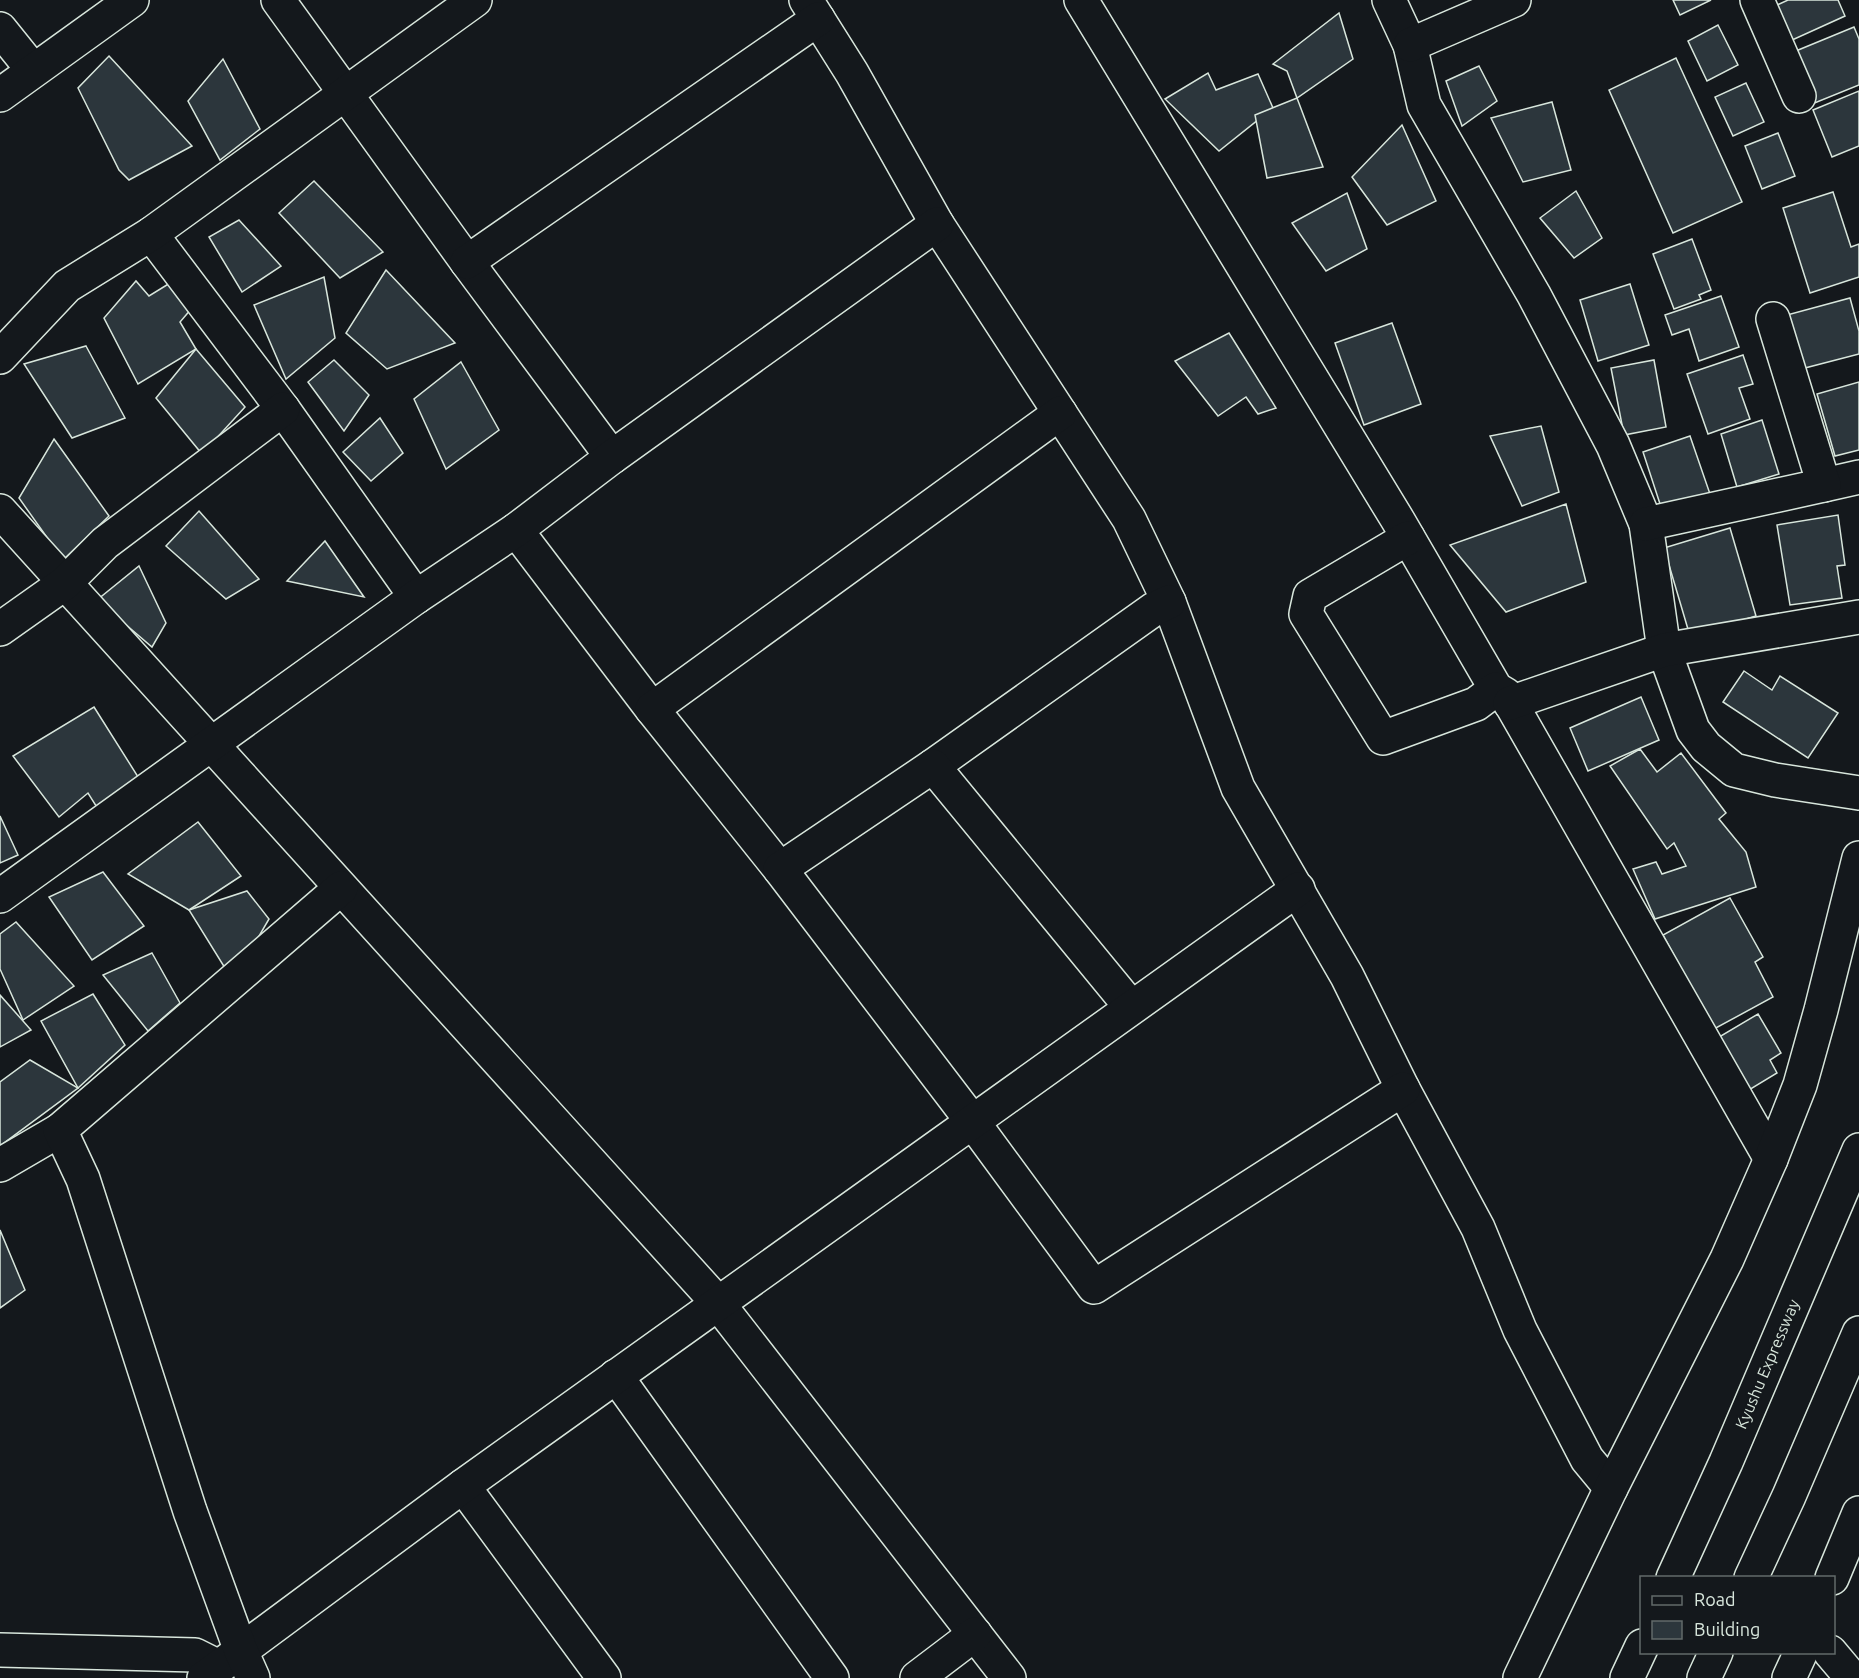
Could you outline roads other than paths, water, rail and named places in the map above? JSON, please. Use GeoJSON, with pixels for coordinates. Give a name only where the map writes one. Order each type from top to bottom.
{"type":"FeatureCollection","features":[{"type":"Feature","properties":{"kind":"main road"},"geometry":{"type":"LineString","coordinates":[[0,95],[132,0]]}},
{"type":"Feature","properties":{"kind":"main road"},"geometry":{"type":"LineString","coordinates":[[278,0],[467,262],[612,457]]}},
{"type":"Feature","properties":{"kind":"main road"},"geometry":{"type":"LineString","coordinates":[[0,357],[68,286],[151,234],[476,0]]}},
{"type":"Feature","properties":{"kind":"main road"},"geometry":{"type":"LineString","coordinates":[[1081,0],[1503,696],[1771,1159]]}},
{"type":"Feature","properties":{"kind":"main road"},"geometry":{"type":"LineString","coordinates":[[1389,0],[1410,45],[1424,105],[1534,295],[1613,445],[1646,525],[1664,650],[1693,730],[1706,747],[1734,770],[1859,793]]}},
{"type":"Feature","properties":{"kind":"main road"},"geometry":{"type":"LineString","coordinates":[[1410,45],[1514,0]]}},
{"type":"Feature","properties":{"kind":"main road"},"geometry":{"type":"LineString","coordinates":[[1757,0],[1799,96]]}},
{"type":"Feature","properties":{"kind":"main road"},"geometry":{"type":"LineString","coordinates":[[467,262],[812,10],[852,73],[937,224],[1130,519],[1169,602],[1239,788],[1347,976],[1403,1089],[1478,1228],[1520,1330],[1587,1459],[1611,1488]]}},
{"type":"Feature","properties":{"kind":"main road"},"geometry":{"type":"LineString","coordinates":[[0,29],[33,70]]}},
{"type":"Feature","properties":{"kind":"main road"},"geometry":{"type":"LineString","coordinates":[[0,896],[416,597],[516,530],[612,457],[937,224]]}},
{"type":"Feature","properties":{"kind":"main road"},"geometry":{"type":"LineString","coordinates":[[151,234],[283,409],[416,597]]}},
{"type":"Feature","properties":{"kind":"main road"},"geometry":{"type":"LineString","coordinates":[[1773,319],[1824,485]]}},
{"type":"Feature","properties":{"kind":"main road"},"geometry":{"type":"LineString","coordinates":[[0,630],[65,583],[105,543],[283,409]]}},
{"type":"Feature","properties":{"kind":"main road"},"geometry":{"type":"LineString","coordinates":[[652,709],[1060,413]]}},
{"type":"Feature","properties":{"kind":"main road"},"geometry":{"type":"LineString","coordinates":[[1646,525],[1859,477]]}},
{"type":"Feature","properties":{"kind":"main road"},"geometry":{"type":"LineString","coordinates":[[0,511],[717,1302],[1009,1678]]}},
{"type":"Feature","properties":{"kind":"main road"},"geometry":{"type":"LineString","coordinates":[[516,530],[652,709],[780,869],[972,1121],[1094,1287],[1403,1089]]}},
{"type":"Feature","properties":{"kind":"main road"},"geometry":{"type":"LineString","coordinates":[[1408,538],[1310,596],[1306,614],[1383,738],[1476,704],[1664,650],[1859,617]]}},
{"type":"Feature","properties":{"kind":"main road"},"geometry":{"type":"LineString","coordinates":[[780,869],[933,766],[1154,609],[1169,602]]}},
{"type":"Feature","properties":{"kind":"main road"},"geometry":{"type":"LineString","coordinates":[[933,766],[1131,1007]]}},
{"type":"Feature","properties":{"kind":"main road"},"geometry":{"type":"LineString","coordinates":[[1520,1678],[1611,1488],[1727,1258],[1771,1159],[1800,1085],[1859,858]]}},
{"type":"Feature","properties":{"kind":"main road"},"geometry":{"type":"LineString","coordinates":[[0,1165],[60,1130],[341,888]]}},
{"type":"Feature","properties":{"kind":"main road"},"geometry":{"type":"LineString","coordinates":[[229,1669],[463,1486],[717,1302],[1298,889]]}},
{"type":"Feature","properties":{"kind":"main road"},"geometry":{"type":"LineString","coordinates":[[60,1130],[83,1179],[190,1511],[229,1669]]}},
{"type":"Feature","properties":{"kind":"main road","name":"Kyushu Expressway"},"geometry":{"type":"LineString","coordinates":[[1674,1576],[1726,1462],[1859,1150]]}},
{"type":"Feature","properties":{"kind":"main road"},"geometry":{"type":"LineString","coordinates":[[1752,1576],[1859,1333]]}},
{"type":"Feature","properties":{"kind":"main road"},"geometry":{"type":"LineString","coordinates":[[616,1376],[832,1678]]}},
{"type":"Feature","properties":{"kind":"main road"},"geometry":{"type":"LineString","coordinates":[[463,1486],[604,1678]]}},
{"type":"Feature","properties":{"kind":"main road"},"geometry":{"type":"LineString","coordinates":[[1833,1576],[1859,1513]]}},
{"type":"Feature","properties":{"kind":"main road"},"geometry":{"type":"LineString","coordinates":[[916,1678],[975,1634]]}},
{"type":"Feature","properties":{"kind":"main road"},"geometry":{"type":"LineString","coordinates":[[1627,1678],[1640,1648]]}},
{"type":"Feature","properties":{"kind":"main road"},"geometry":{"type":"LineString","coordinates":[[0,1650],[195,1655],[229,1669]]}},
{"type":"Feature","properties":{"kind":"main road"},"geometry":{"type":"LineString","coordinates":[[1704,1678],[1716,1654]]}},
{"type":"Feature","properties":{"kind":"main road"},"geometry":{"type":"LineString","coordinates":[[1789,1678],[1801,1654]]}},
{"type":"Feature","properties":{"kind":"main road"},"geometry":{"type":"LineString","coordinates":[[1831,1654],[1852,1678]]}}]}
